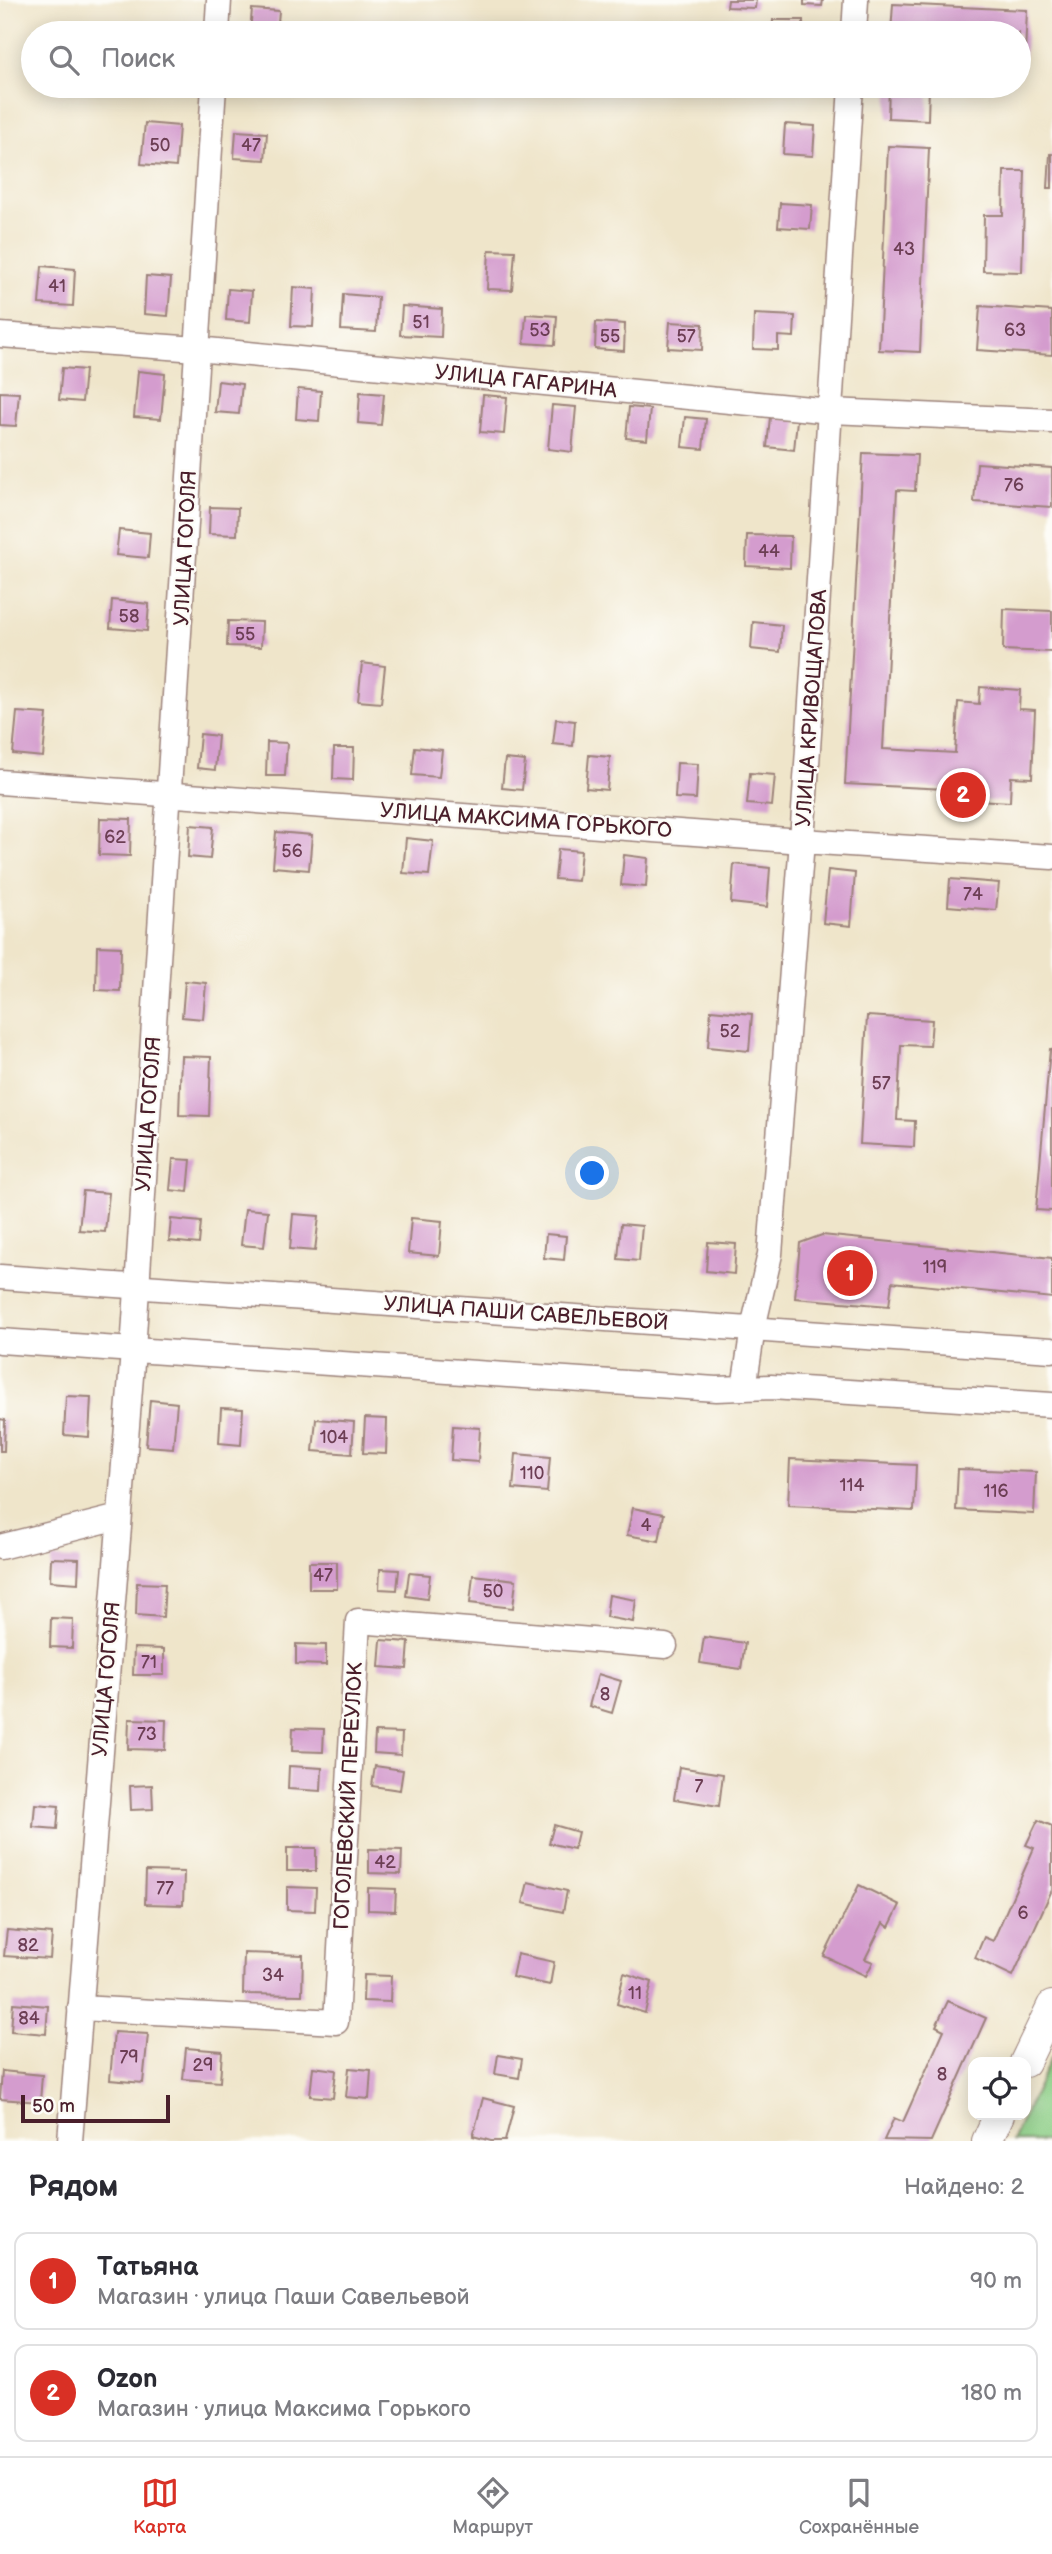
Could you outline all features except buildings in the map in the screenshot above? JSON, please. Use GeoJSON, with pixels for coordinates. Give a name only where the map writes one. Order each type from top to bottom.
{"type":"FeatureCollection","features":[{"type":"Feature","properties":{"kind":"street"},"geometry":{"type":"LineString","coordinates":[[218,21],[219,0]]}},
{"type":"Feature","properties":{"kind":"street"},"geometry":{"type":"LineString","coordinates":[[855,21],[856,0]]}},
{"type":"Feature","properties":{"kind":"street","name":"УЛИЦА ГОГОЛЯ"},"geometry":{"type":"LineString","coordinates":[[70,2141],[132,1351],[213,98]]}},
{"type":"Feature","properties":{"kind":"street","name":"УЛИЦА КРИВОЩАПОВА"},"geometry":{"type":"LineString","coordinates":[[744,1388],[753,1328],[770,1254],[802,841],[850,98]]}},
{"type":"Feature","properties":{"kind":"street","name":"УЛИЦА ГАГАРИНА"},"geometry":{"type":"LineString","coordinates":[[0,335],[197,349],[831,411],[1052,421]]}},
{"type":"Feature","properties":{"kind":"street","name":"УЛИЦА МАКСИМА ГОРЬКОГО"},"geometry":{"type":"LineString","coordinates":[[0,782],[802,841],[1052,856]]}},
{"type":"Feature","properties":{"kind":"street","name":"УЛИЦА ПАШИ САВЕЛЬЕВОЙ"},"geometry":{"type":"LineString","coordinates":[[0,1278],[1052,1350]]}},
{"type":"Feature","properties":{"kind":"street"},"geometry":{"type":"LineString","coordinates":[[0,1341],[716,1389],[785,1388],[1052,1405]]}},
{"type":"Feature","properties":{"kind":"street"},"geometry":{"type":"LineString","coordinates":[[0,1547],[119,1517]]}},
{"type":"Feature","properties":{"kind":"street","name":"ГОГОЛЕВСКИЙ ПЕРЕУЛОК"},"geometry":{"type":"LineString","coordinates":[[80,2008],[336,2022],[358,1621],[665,1646]]}},
{"type":"Feature","properties":{"kind":"street"},"geometry":{"type":"LineString","coordinates":[[1027,2057],[1052,2006]]}},
{"type":"Feature","properties":{"kind":"street"},"geometry":{"type":"LineString","coordinates":[[987,2141],[997,2120]]}},
{"type":"Feature","properties":{"kind":"green space"},"geometry":{"type":"Polygon","coordinates":[[[1052,2056],[1052,2141],[1012,2141],[1022,2120],[1031,2120],[1031,2101],[1052,2056]]]}},
{"type":"Feature","properties":{"kind":"place","name":"Ozon"},"geometry":{"type":"Point","coordinates":[963,795]}},
{"type":"Feature","properties":{"kind":"place","name":"Татьяна"},"geometry":{"type":"Point","coordinates":[850,1273]}}]}
